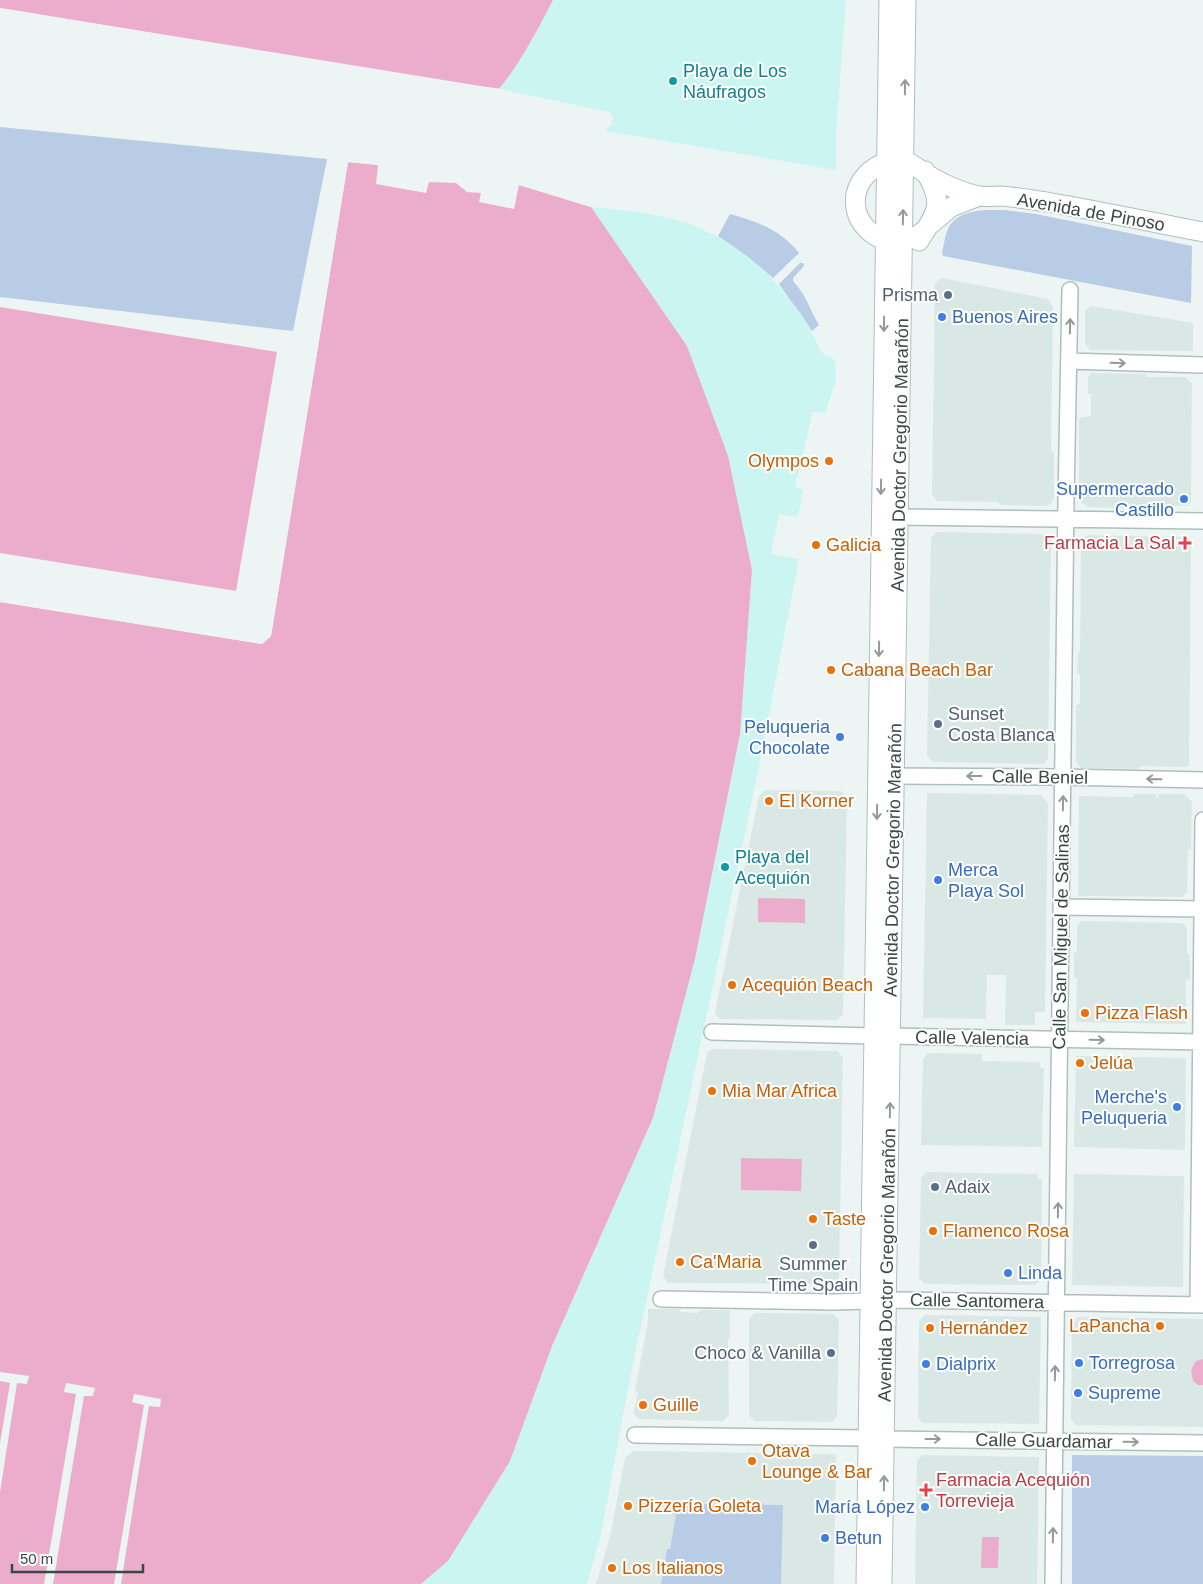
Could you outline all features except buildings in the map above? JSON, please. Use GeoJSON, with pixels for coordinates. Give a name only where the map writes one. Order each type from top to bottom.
{"type":"FeatureCollection","features":[{"type":"Feature","properties":{"kind":"street"},"geometry":{"type":"LineString","coordinates":[[889,0],[896,135],[928,176],[936,194],[937,204],[928,227],[902,268]]}},
{"type":"Feature","properties":{"kind":"street"},"geometry":{"type":"LineString","coordinates":[[906,0],[896,135],[863,178],[856,195],[858,214],[867,229],[875,236],[894,241],[919,236],[928,227]]}},
{"type":"Feature","properties":{"kind":"street","name":"Avenida Doctor Gregorio Marañón"},"geometry":{"type":"LineString","coordinates":[[866,1584],[876,1438],[896,135]]}},
{"type":"Feature","properties":{"kind":"street"},"geometry":{"type":"LineString","coordinates":[[870,171],[895,162]]}},
{"type":"Feature","properties":{"kind":"street","name":"Avenida de Pinoso"},"geometry":{"type":"LineString","coordinates":[[895,162],[917,166],[928,176],[979,196],[1013,197],[1046,202],[1203,232]]}},
{"type":"Feature","properties":{"kind":"street","name":"Avenida de Pinoso"},"geometry":{"type":"LineString","coordinates":[[928,227],[951,207],[979,196]]}},
{"type":"Feature","properties":{"kind":"street","name":"Avenida Doctor Gregorio Marañón"},"geometry":{"type":"LineString","coordinates":[[886,776],[899,517],[902,268],[894,241]]}},
{"type":"Feature","properties":{"kind":"street","name":"Calle San Miguel de Salinas"},"geometry":{"type":"LineString","coordinates":[[1053,1584],[1070,290]]}},
{"type":"Feature","properties":{"kind":"street"},"geometry":{"type":"LineString","coordinates":[[1069,361],[1203,366]]}},
{"type":"Feature","properties":{"kind":"street"},"geometry":{"type":"LineString","coordinates":[[899,517],[1203,521]]}},
{"type":"Feature","properties":{"kind":"street","name":"Calle Beniel"},"geometry":{"type":"LineString","coordinates":[[886,776],[1203,780]]}},
{"type":"Feature","properties":{"kind":"street"},"geometry":{"type":"LineString","coordinates":[[1200,1305],[1203,820]]}},
{"type":"Feature","properties":{"kind":"street"},"geometry":{"type":"LineString","coordinates":[[1062,907],[1202,909]]}},
{"type":"Feature","properties":{"kind":"street","name":"Calle Valencia"},"geometry":{"type":"LineString","coordinates":[[712,1032],[1202,1042]]}},
{"type":"Feature","properties":{"kind":"street","name":"Calle Santomera"},"geometry":{"type":"LineString","coordinates":[[661,1299],[1200,1305]]}},
{"type":"Feature","properties":{"kind":"street","name":"Calle Guardamar"},"geometry":{"type":"LineString","coordinates":[[635,1435],[1203,1443]]}},
{"type":"Feature","properties":{"kind":"street","name":"Avenida Doctor Gregorio Marañón"},"geometry":{"type":"LineString","coordinates":[[876,1438],[882,1584]]}},
{"type":"Feature","properties":{"kind":"shaded area"},"geometry":{"type":"Polygon","coordinates":[[[0,0],[553,0],[522,57],[499,89],[0,8],[0,0]]]}},
{"type":"Feature","properties":{"kind":"shaded area"},"geometry":{"type":"Polygon","coordinates":[[[0,127],[327,159],[293,331],[0,297],[0,127]]]}},
{"type":"Feature","properties":{"kind":"shaded area"},"geometry":{"type":"Polygon","coordinates":[[[348,162],[378,165],[376,184],[426,193],[429,182],[456,183],[467,192],[481,193],[479,202],[514,209],[519,185],[591,207],[687,346],[728,456],[752,570],[740,734],[695,959],[653,1118],[552,1346],[510,1461],[448,1561],[421,1584],[121,1584],[149,1406],[160,1407],[161,1399],[134,1394],[132,1402],[144,1405],[114,1584],[53,1584],[84,1396],[93,1396],[95,1388],[66,1383],[64,1392],[76,1394],[44,1584],[0,1584],[0,1492],[17,1383],[27,1384],[29,1376],[0,1372],[0,602],[262,644],[271,636],[348,162]]]}},
{"type":"Feature","properties":{"kind":"shaded area"},"geometry":{"type":"Polygon","coordinates":[[[986,210],[1036,214],[1192,246],[1191,303],[943,256],[945,237],[951,224],[964,214],[986,210]]]}},
{"type":"Feature","properties":{"kind":"shaded area"},"geometry":{"type":"Polygon","coordinates":[[[730,214],[750,220],[777,233],[799,253],[773,278],[748,257],[718,236],[730,214]]]}},
{"type":"Feature","properties":{"kind":"shaded area"},"geometry":{"type":"Polygon","coordinates":[[[800,263],[803,263],[804,266],[793,278],[793,281],[800,289],[819,325],[812,331],[779,284],[800,263]]]}},
{"type":"Feature","properties":{"kind":"shaded area"},"geometry":{"type":"Polygon","coordinates":[[[942,278],[1048,299],[1053,306],[1051,451],[1054,452],[1054,498],[1051,504],[1046,506],[1000,505],[998,502],[937,501],[932,495],[935,283],[942,278]]]}},
{"type":"Feature","properties":{"kind":"shaded area"},"geometry":{"type":"Polygon","coordinates":[[[1091,306],[1193,323],[1193,351],[1090,350],[1085,344],[1085,311],[1091,306]]]}},
{"type":"Feature","properties":{"kind":"shaded area"},"geometry":{"type":"Polygon","coordinates":[[[0,307],[277,352],[236,591],[0,553],[0,307]]]}},
{"type":"Feature","properties":{"kind":"shaded area"},"geometry":{"type":"Polygon","coordinates":[[[1091,373],[1146,374],[1146,377],[1185,377],[1192,383],[1191,502],[1187,506],[1158,505],[1156,508],[1139,508],[1136,505],[1133,508],[1120,508],[1114,504],[1114,508],[1088,507],[1081,502],[1079,498],[1079,418],[1091,416],[1091,394],[1088,394],[1088,377],[1091,373]]]}},
{"type":"Feature","properties":{"kind":"shaded area"},"geometry":{"type":"Polygon","coordinates":[[[937,532],[1045,534],[1051,540],[1048,758],[1043,764],[933,762],[927,756],[931,538],[937,532]]]}},
{"type":"Feature","properties":{"kind":"shaded area"},"geometry":{"type":"Polygon","coordinates":[[[1087,535],[1185,537],[1191,543],[1189,766],[1141,766],[1137,769],[1082,768],[1076,761],[1076,706],[1080,703],[1080,674],[1077,674],[1078,652],[1080,652],[1081,541],[1087,535]]]}},
{"type":"Feature","properties":{"kind":"shaded area"},"geometry":{"type":"Polygon","coordinates":[[[765,790],[841,791],[847,797],[843,1014],[837,1020],[720,1019],[715,1013],[759,796],[765,790]]]}},
{"type":"Feature","properties":{"kind":"shaded area"},"geometry":{"type":"Polygon","coordinates":[[[927,793],[1040,795],[1048,803],[1045,1012],[1035,1012],[1035,1025],[1005,1025],[1006,975],[987,975],[986,1019],[923,1018],[927,793]]]}},
{"type":"Feature","properties":{"kind":"shaded area"},"geometry":{"type":"Polygon","coordinates":[[[1133,794],[1156,794],[1158,798],[1159,794],[1184,794],[1192,802],[1191,849],[1188,850],[1187,892],[1182,897],[1078,896],[1079,796],[1133,797],[1133,794]]]}},
{"type":"Feature","properties":{"kind":"shaded area"},"geometry":{"type":"Polygon","coordinates":[[[758,898],[805,899],[805,923],[758,922],[758,898]]]}},
{"type":"Feature","properties":{"kind":"shaded area"},"geometry":{"type":"Polygon","coordinates":[[[1082,921],[1182,923],[1187,928],[1187,953],[1190,955],[1190,979],[1186,981],[1186,1024],[1076,1022],[1077,979],[1074,977],[1074,954],[1077,950],[1077,926],[1082,921]]]}},
{"type":"Feature","properties":{"kind":"shaded area"},"geometry":{"type":"Polygon","coordinates":[[[712,1049],[837,1051],[843,1057],[839,1278],[834,1284],[668,1283],[663,1276],[707,1053],[712,1049]]]}},
{"type":"Feature","properties":{"kind":"shaded area"},"geometry":{"type":"Polygon","coordinates":[[[928,1053],[982,1054],[982,1061],[1039,1062],[1041,1068],[1044,1068],[1042,1147],[921,1145],[923,1059],[928,1053]]]}},
{"type":"Feature","properties":{"kind":"shaded area"},"geometry":{"type":"Polygon","coordinates":[[[1076,1056],[1186,1058],[1185,1150],[1074,1147],[1076,1056]]]}},
{"type":"Feature","properties":{"kind":"shaded area"},"geometry":{"type":"Polygon","coordinates":[[[741,1158],[802,1159],[801,1191],[741,1190],[741,1158]]]}},
{"type":"Feature","properties":{"kind":"shaded area"},"geometry":{"type":"Polygon","coordinates":[[[926,1172],[1037,1174],[1037,1179],[1042,1179],[1041,1280],[1035,1285],[925,1284],[919,1278],[921,1178],[926,1172]]]}},
{"type":"Feature","properties":{"kind":"shaded area"},"geometry":{"type":"Polygon","coordinates":[[[1074,1174],[1184,1176],[1183,1287],[1072,1285],[1074,1174]]]}},
{"type":"Feature","properties":{"kind":"shaded area"},"geometry":{"type":"Polygon","coordinates":[[[648,1309],[679,1309],[681,1312],[698,1313],[700,1310],[730,1310],[730,1337],[728,1339],[729,1415],[723,1421],[638,1419],[633,1413],[638,1392],[635,1391],[648,1321],[648,1309]]]}},
{"type":"Feature","properties":{"kind":"shaded area"},"geometry":{"type":"Polygon","coordinates":[[[755,1313],[833,1314],[839,1319],[837,1416],[831,1422],[754,1421],[749,1415],[749,1319],[755,1313]]]}},
{"type":"Feature","properties":{"kind":"shaded area"},"geometry":{"type":"Polygon","coordinates":[[[925,1315],[1041,1317],[1039,1424],[923,1423],[918,1417],[919,1321],[925,1315]]]}},
{"type":"Feature","properties":{"kind":"shaded area"},"geometry":{"type":"Polygon","coordinates":[[[1078,1317],[1203,1319],[1203,1427],[1076,1425],[1071,1419],[1072,1323],[1078,1317]]]}},
{"type":"Feature","properties":{"kind":"shaded area"},"geometry":{"type":"Polygon","coordinates":[[[1203,1359],[1203,1385],[1198,1385],[1193,1381],[1191,1370],[1196,1361],[1203,1359]]]}},
{"type":"Feature","properties":{"kind":"shaded area"},"geometry":{"type":"Polygon","coordinates":[[[0,1381],[10,1383],[0,1443],[0,1381]]]}},
{"type":"Feature","properties":{"kind":"shaded area"},"geometry":{"type":"Polygon","coordinates":[[[633,1451],[836,1454],[834,1584],[596,1584],[610,1537],[625,1458],[633,1451]]]}},
{"type":"Feature","properties":{"kind":"shaded area"},"geometry":{"type":"Polygon","coordinates":[[[923,1455],[1039,1457],[1037,1584],[915,1584],[917,1460],[923,1455]]]}},
{"type":"Feature","properties":{"kind":"shaded area"},"geometry":{"type":"Polygon","coordinates":[[[1072,1455],[1203,1456],[1203,1584],[1072,1584],[1072,1455]]]}},
{"type":"Feature","properties":{"kind":"shaded area"},"geometry":{"type":"Polygon","coordinates":[[[673,1504],[783,1505],[781,1584],[661,1584],[667,1549],[670,1549],[676,1515],[671,1513],[673,1504]]]}},
{"type":"Feature","properties":{"kind":"shaded area"},"geometry":{"type":"Polygon","coordinates":[[[982,1537],[999,1537],[998,1568],[981,1568],[982,1537]]]}},
{"type":"Feature","properties":{"kind":"sand","name":"Playa de Los Náufragos"},"geometry":{"type":"Polygon","coordinates":[[[553,0],[846,0],[836,133],[836,170],[605,131],[611,125],[613,118],[609,112],[499,89],[522,57],[553,0]]]}},
{"type":"Feature","properties":{"kind":"sand","name":"Playa del Acequión"},"geometry":{"type":"Polygon","coordinates":[[[591,207],[640,212],[686,222],[733,246],[763,269],[802,315],[822,353],[835,360],[836,379],[825,413],[813,411],[795,487],[803,490],[798,517],[779,514],[771,554],[799,559],[757,776],[630,1378],[601,1535],[587,1584],[421,1584],[448,1561],[510,1461],[552,1346],[653,1118],[695,959],[740,734],[752,570],[687,346],[591,207]]]}},
{"type":"Feature","properties":{"kind":"pier"},"geometry":{"type":"Polygon","coordinates":[[[0,8],[461,84],[502,89],[499,91],[461,86],[0,11],[0,8]]]}},
{"type":"Feature","properties":{"kind":"pier"},"geometry":{"type":"Polygon","coordinates":[[[348,160],[378,162],[378,165],[348,162],[271,636],[262,644],[0,602],[0,599],[261,641],[269,635],[346,162],[348,160]]]}},
{"type":"Feature","properties":{"kind":"pier"},"geometry":{"type":"Polygon","coordinates":[[[521,183],[592,205],[591,207],[519,185],[521,183]]]}},
{"type":"Feature","properties":{"kind":"place","name":"Playa de Los Náufragos"},"geometry":{"type":"Point","coordinates":[673,81]}},
{"type":"Feature","properties":{"kind":"place","name":"Prisma"},"geometry":{"type":"Point","coordinates":[948,295]}},
{"type":"Feature","properties":{"kind":"place","name":"Buenos Aires"},"geometry":{"type":"Point","coordinates":[942,317]}},
{"type":"Feature","properties":{"kind":"place","name":"Olympos"},"geometry":{"type":"Point","coordinates":[829,461]}},
{"type":"Feature","properties":{"kind":"place","name":"Supermercado Castillo"},"geometry":{"type":"Point","coordinates":[1184,499]}},
{"type":"Feature","properties":{"kind":"place","name":"Farmacia La Sal"},"geometry":{"type":"Point","coordinates":[1185,543]}},
{"type":"Feature","properties":{"kind":"place","name":"Galicia"},"geometry":{"type":"Point","coordinates":[816,545]}},
{"type":"Feature","properties":{"kind":"place","name":"Cabana Beach Bar"},"geometry":{"type":"Point","coordinates":[831,670]}},
{"type":"Feature","properties":{"kind":"place","name":"Sunset Costa Blanca"},"geometry":{"type":"Point","coordinates":[938,724]}},
{"type":"Feature","properties":{"kind":"place","name":"Peluqueria Chocolate"},"geometry":{"type":"Point","coordinates":[840,737]}},
{"type":"Feature","properties":{"kind":"place","name":"El Korner"},"geometry":{"type":"Point","coordinates":[769,801]}},
{"type":"Feature","properties":{"kind":"place","name":"Playa del Acequión"},"geometry":{"type":"Point","coordinates":[725,867]}},
{"type":"Feature","properties":{"kind":"place","name":"Merca Playa Sol"},"geometry":{"type":"Point","coordinates":[938,880]}},
{"type":"Feature","properties":{"kind":"place","name":"Acequión Beach"},"geometry":{"type":"Point","coordinates":[732,985]}},
{"type":"Feature","properties":{"kind":"place","name":"Pizza Flash"},"geometry":{"type":"Point","coordinates":[1085,1013]}},
{"type":"Feature","properties":{"kind":"place","name":"Jelúa"},"geometry":{"type":"Point","coordinates":[1080,1063]}},
{"type":"Feature","properties":{"kind":"place","name":"Mia Mar Africa"},"geometry":{"type":"Point","coordinates":[712,1091]}},
{"type":"Feature","properties":{"kind":"place","name":"Merche's Peluqueria"},"geometry":{"type":"Point","coordinates":[1177,1107]}},
{"type":"Feature","properties":{"kind":"place","name":"Adaix"},"geometry":{"type":"Point","coordinates":[935,1187]}},
{"type":"Feature","properties":{"kind":"place","name":"Taste"},"geometry":{"type":"Point","coordinates":[813,1219]}},
{"type":"Feature","properties":{"kind":"place","name":"Flamenco Rosa"},"geometry":{"type":"Point","coordinates":[933,1231]}},
{"type":"Feature","properties":{"kind":"place","name":"Summer Time Spain"},"geometry":{"type":"Point","coordinates":[813,1245]}},
{"type":"Feature","properties":{"kind":"place","name":"Ca'Maria"},"geometry":{"type":"Point","coordinates":[680,1262]}},
{"type":"Feature","properties":{"kind":"place","name":"Linda"},"geometry":{"type":"Point","coordinates":[1008,1273]}},
{"type":"Feature","properties":{"kind":"place","name":"LaPancha"},"geometry":{"type":"Point","coordinates":[1160,1326]}},
{"type":"Feature","properties":{"kind":"place","name":"Hernández"},"geometry":{"type":"Point","coordinates":[930,1328]}},
{"type":"Feature","properties":{"kind":"place","name":"Choco & Vanilla"},"geometry":{"type":"Point","coordinates":[831,1353]}},
{"type":"Feature","properties":{"kind":"place","name":"Torregrosa"},"geometry":{"type":"Point","coordinates":[1079,1363]}},
{"type":"Feature","properties":{"kind":"place","name":"Dialprix"},"geometry":{"type":"Point","coordinates":[926,1364]}},
{"type":"Feature","properties":{"kind":"place","name":"Supreme"},"geometry":{"type":"Point","coordinates":[1078,1393]}},
{"type":"Feature","properties":{"kind":"place","name":"Guille"},"geometry":{"type":"Point","coordinates":[643,1405]}},
{"type":"Feature","properties":{"kind":"place","name":"Otava Lounge & Bar"},"geometry":{"type":"Point","coordinates":[752,1461]}},
{"type":"Feature","properties":{"kind":"place","name":"Farmacia Acequión Torrevieja"},"geometry":{"type":"Point","coordinates":[926,1490]}},
{"type":"Feature","properties":{"kind":"place","name":"Pizzería Goleta"},"geometry":{"type":"Point","coordinates":[628,1506]}},
{"type":"Feature","properties":{"kind":"place","name":"María López"},"geometry":{"type":"Point","coordinates":[925,1507]}},
{"type":"Feature","properties":{"kind":"place","name":"Betun"},"geometry":{"type":"Point","coordinates":[825,1538]}},
{"type":"Feature","properties":{"kind":"place","name":"Los Italianos"},"geometry":{"type":"Point","coordinates":[612,1568]}}]}
